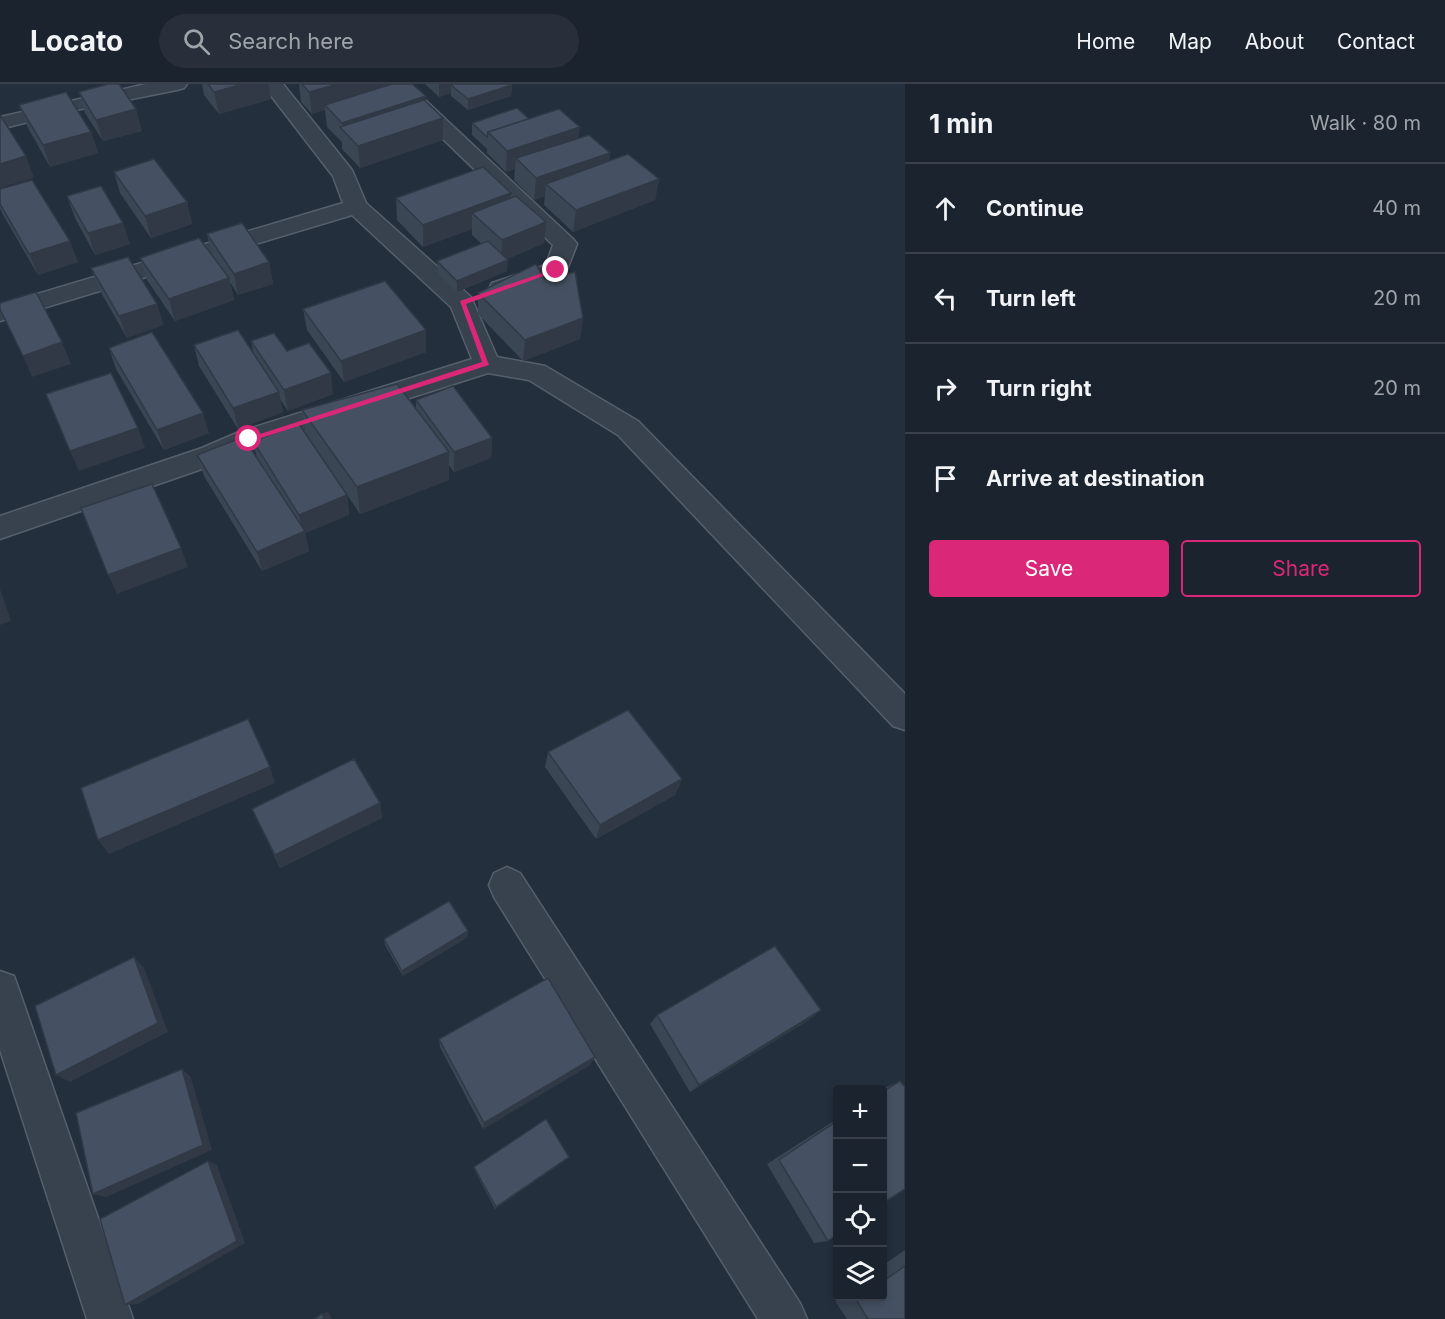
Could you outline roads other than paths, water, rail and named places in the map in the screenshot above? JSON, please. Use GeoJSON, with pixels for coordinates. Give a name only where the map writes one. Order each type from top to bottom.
{"type":"FeatureCollection","features":[{"type":"Feature","properties":{"kind":"street"},"geometry":{"type":"LineString","coordinates":[[0,123],[81,103],[177,84]]}},
{"type":"Feature","properties":{"kind":"street"},"geometry":{"type":"LineString","coordinates":[[272,84],[344,175],[356,206],[462,303],[487,364]]}},
{"type":"Feature","properties":{"kind":"street"},"geometry":{"type":"LineString","coordinates":[[396,84],[565,244],[556,270],[462,303]]}},
{"type":"Feature","properties":{"kind":"street"},"geometry":{"type":"LineString","coordinates":[[0,313],[356,206]]}},
{"type":"Feature","properties":{"kind":"street"},"geometry":{"type":"LineString","coordinates":[[0,528],[212,455],[249,439],[487,364],[536,372],[628,428],[905,716]]}},
{"type":"Feature","properties":{"kind":"street"},"geometry":{"type":"LineString","coordinates":[[507,885],[784,1319]]}},
{"type":"Feature","properties":{"kind":"street"},"geometry":{"type":"LineString","coordinates":[[0,990],[110,1319]]}}]}
